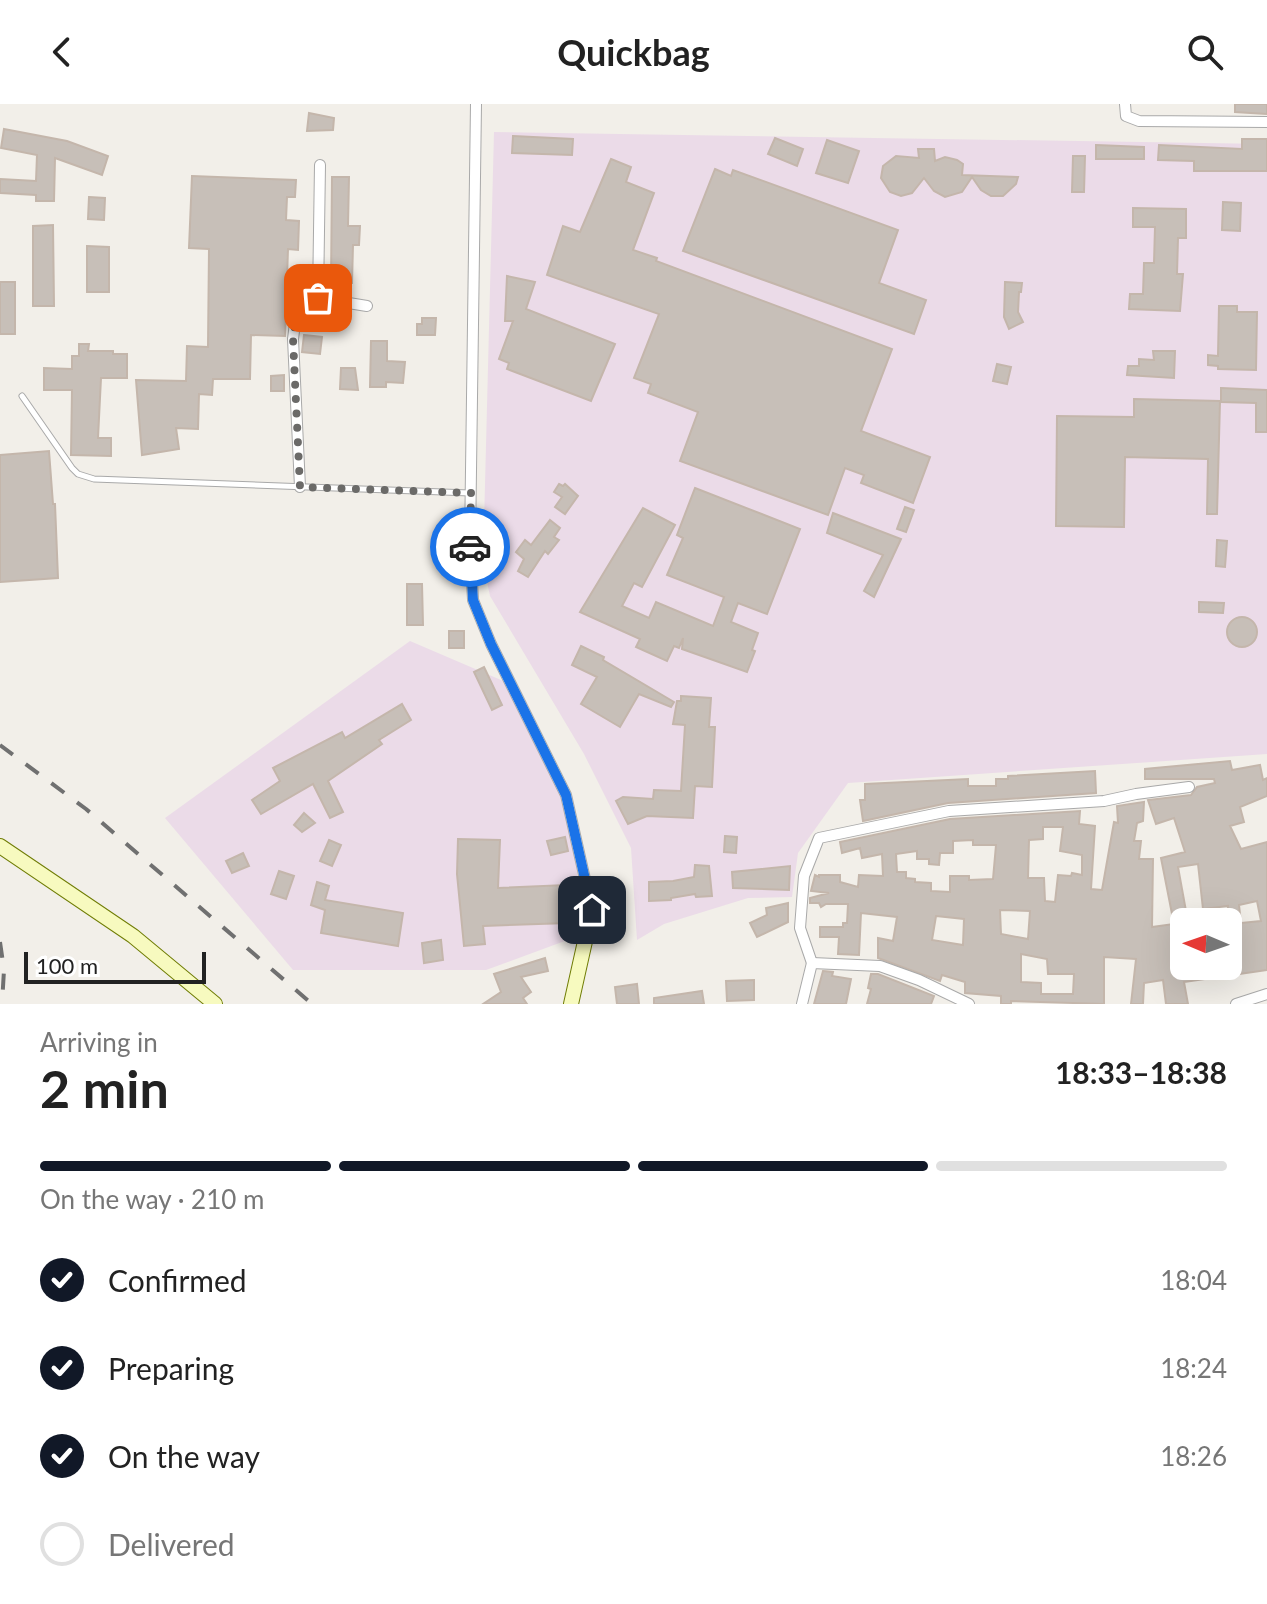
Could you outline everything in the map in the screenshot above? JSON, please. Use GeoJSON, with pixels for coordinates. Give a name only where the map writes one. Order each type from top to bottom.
{"type":"FeatureCollection","features":[{"type":"Feature","properties":{"kind":"street"},"geometry":{"type":"LineString","coordinates":[[476,104],[470,544],[473,600],[491,644],[566,795],[592,910],[571,1004]]}},
{"type":"Feature","properties":{"kind":"street"},"geometry":{"type":"LineString","coordinates":[[1125,104],[1126,116],[1139,121],[1267,122]]}},
{"type":"Feature","properties":{"kind":"street"},"geometry":{"type":"LineString","coordinates":[[318,298],[320,165]]}},
{"type":"Feature","properties":{"kind":"street"},"geometry":{"type":"LineString","coordinates":[[300,487],[293,339],[297,307],[318,298],[367,306]]}},
{"type":"Feature","properties":{"kind":"street"},"geometry":{"type":"LineString","coordinates":[[802,1004],[812,963],[800,928],[804,876],[819,838],[949,811],[1104,801],[1189,787]]}},
{"type":"Feature","properties":{"kind":"street"},"geometry":{"type":"LineString","coordinates":[[0,846],[133,936],[215,1004]]}},
{"type":"Feature","properties":{"kind":"street"},"geometry":{"type":"LineString","coordinates":[[812,963],[880,966],[919,980],[969,1004]]}},
{"type":"Feature","properties":{"kind":"street"},"geometry":{"type":"LineString","coordinates":[[1236,1004],[1267,994]]}},
{"type":"Feature","properties":{"kind":"lane"},"geometry":{"type":"LineString","coordinates":[[466,104],[476,104]]}},
{"type":"Feature","properties":{"kind":"lane"},"geometry":{"type":"LineString","coordinates":[[22,396],[72,468],[94,479],[471,493]]}},
{"type":"Feature","properties":{"kind":"shaded area"},"geometry":{"type":"Polygon","coordinates":[[[494,132],[1267,144],[1267,754],[848,783],[798,853],[792,897],[748,898],[664,924],[637,940],[631,848],[584,754],[490,596],[483,563],[494,132]]]}},
{"type":"Feature","properties":{"kind":"shaded area"},"geometry":{"type":"Polygon","coordinates":[[[410,641],[508,683],[573,797],[581,935],[486,970],[293,970],[165,818],[410,641]]]}},
{"type":"Feature","properties":{"kind":"building"},"geometry":{"type":"Polygon","coordinates":[[[1235,104],[1267,104],[1267,114],[1235,112],[1235,104]]]}},
{"type":"Feature","properties":{"kind":"building"},"geometry":{"type":"Polygon","coordinates":[[[309,113],[334,118],[333,130],[307,131],[309,113]]]}},
{"type":"Feature","properties":{"kind":"building"},"geometry":{"type":"Polygon","coordinates":[[[4,129],[67,141],[108,156],[102,175],[55,158],[54,201],[36,201],[36,195],[0,193],[0,179],[36,181],[37,155],[1,148],[4,129]]]}},
{"type":"Feature","properties":{"kind":"building"},"geometry":{"type":"Polygon","coordinates":[[[513,136],[573,139],[572,155],[512,153],[513,136]]]}},
{"type":"Feature","properties":{"kind":"building"},"geometry":{"type":"Polygon","coordinates":[[[775,138],[803,149],[797,166],[768,154],[775,138]]]}},
{"type":"Feature","properties":{"kind":"building"},"geometry":{"type":"Polygon","coordinates":[[[1242,139],[1267,139],[1267,171],[1194,171],[1194,161],[1158,160],[1159,145],[1242,149],[1242,139]]]}},
{"type":"Feature","properties":{"kind":"building"},"geometry":{"type":"Polygon","coordinates":[[[827,140],[859,151],[848,183],[816,173],[827,140]]]}},
{"type":"Feature","properties":{"kind":"building"},"geometry":{"type":"Polygon","coordinates":[[[1096,145],[1144,147],[1144,159],[1096,159],[1096,145]]]}},
{"type":"Feature","properties":{"kind":"building"},"geometry":{"type":"Polygon","coordinates":[[[918,149],[934,149],[935,161],[945,157],[957,160],[963,164],[962,175],[1018,177],[1016,184],[1003,196],[991,196],[981,190],[972,177],[962,192],[945,197],[934,191],[924,178],[912,193],[901,196],[890,192],[881,178],[883,166],[896,156],[919,158],[918,149]]]}},
{"type":"Feature","properties":{"kind":"building"},"geometry":{"type":"Polygon","coordinates":[[[1073,156],[1085,156],[1084,192],[1072,192],[1073,156]]]}},
{"type":"Feature","properties":{"kind":"building"},"geometry":{"type":"Polygon","coordinates":[[[611,159],[631,167],[626,182],[654,193],[633,250],[892,349],[861,431],[930,457],[913,503],[861,483],[864,475],[845,468],[828,515],[680,461],[698,412],[648,393],[651,384],[634,378],[659,314],[547,275],[563,226],[580,232],[611,159]]]}},
{"type":"Feature","properties":{"kind":"building"},"geometry":{"type":"Polygon","coordinates":[[[715,169],[731,176],[733,170],[898,230],[879,283],[926,300],[914,334],[683,251],[715,169]]]}},
{"type":"Feature","properties":{"kind":"building"},"geometry":{"type":"Polygon","coordinates":[[[192,176],[296,180],[295,197],[287,197],[286,220],[299,221],[298,250],[288,249],[285,336],[251,335],[250,379],[213,379],[212,395],[199,394],[198,429],[176,428],[179,449],[142,455],[136,380],[186,381],[187,346],[208,347],[209,249],[189,248],[192,176]]]}},
{"type":"Feature","properties":{"kind":"building"},"geometry":{"type":"Polygon","coordinates":[[[332,177],[349,177],[348,226],[360,226],[359,245],[353,245],[352,283],[331,283],[332,177]]]}},
{"type":"Feature","properties":{"kind":"building"},"geometry":{"type":"Polygon","coordinates":[[[89,197],[105,198],[104,220],[88,219],[89,197]]]}},
{"type":"Feature","properties":{"kind":"building"},"geometry":{"type":"Polygon","coordinates":[[[1223,202],[1241,203],[1240,231],[1222,230],[1223,202]]]}},
{"type":"Feature","properties":{"kind":"building"},"geometry":{"type":"Polygon","coordinates":[[[1133,208],[1186,209],[1186,238],[1178,238],[1177,274],[1183,274],[1180,311],[1129,309],[1130,294],[1143,294],[1144,263],[1154,263],[1155,227],[1133,227],[1133,208]]]}},
{"type":"Feature","properties":{"kind":"building"},"geometry":{"type":"Polygon","coordinates":[[[53,225],[54,306],[33,306],[33,226],[53,225]]]}},
{"type":"Feature","properties":{"kind":"building"},"geometry":{"type":"Polygon","coordinates":[[[87,246],[109,247],[109,292],[87,292],[87,246]]]}},
{"type":"Feature","properties":{"kind":"building"},"geometry":{"type":"Polygon","coordinates":[[[507,276],[535,282],[526,309],[615,344],[591,401],[507,369],[509,363],[499,359],[513,321],[505,321],[507,276]]]}},
{"type":"Feature","properties":{"kind":"building"},"geometry":{"type":"Polygon","coordinates":[[[0,282],[15,282],[15,334],[0,334],[0,282]]]}},
{"type":"Feature","properties":{"kind":"building"},"geometry":{"type":"Polygon","coordinates":[[[1005,282],[1022,283],[1018,312],[1023,322],[1009,329],[1004,317],[1005,282]]]}},
{"type":"Feature","properties":{"kind":"building"},"geometry":{"type":"Polygon","coordinates":[[[1219,306],[1237,306],[1237,312],[1257,312],[1256,370],[1218,369],[1218,366],[1208,365],[1208,355],[1218,356],[1219,306]]]}},
{"type":"Feature","properties":{"kind":"building"},"geometry":{"type":"Polygon","coordinates":[[[422,318],[436,318],[435,335],[417,335],[417,324],[422,324],[422,318]]]}},
{"type":"Feature","properties":{"kind":"building"},"geometry":{"type":"Polygon","coordinates":[[[304,335],[322,337],[320,354],[302,352],[304,335]]]}},
{"type":"Feature","properties":{"kind":"building"},"geometry":{"type":"Polygon","coordinates":[[[371,341],[387,341],[387,361],[405,362],[403,383],[386,382],[386,387],[370,387],[371,341]]]}},
{"type":"Feature","properties":{"kind":"building"},"geometry":{"type":"Polygon","coordinates":[[[79,344],[89,344],[88,351],[127,354],[127,378],[101,378],[98,438],[111,438],[111,456],[71,455],[72,390],[44,390],[44,368],[72,369],[72,356],[79,356],[79,344]]]}},
{"type":"Feature","properties":{"kind":"building"},"geometry":{"type":"Polygon","coordinates":[[[1153,351],[1175,351],[1174,378],[1127,375],[1128,366],[1139,366],[1139,359],[1154,360],[1153,351]]]}},
{"type":"Feature","properties":{"kind":"building"},"geometry":{"type":"Polygon","coordinates":[[[997,364],[1011,367],[1007,384],[993,381],[997,364]]]}},
{"type":"Feature","properties":{"kind":"building"},"geometry":{"type":"Polygon","coordinates":[[[341,368],[355,368],[358,390],[340,389],[341,368]]]}},
{"type":"Feature","properties":{"kind":"building"},"geometry":{"type":"Polygon","coordinates":[[[284,375],[284,391],[271,391],[271,376],[284,375]]]}},
{"type":"Feature","properties":{"kind":"building"},"geometry":{"type":"Polygon","coordinates":[[[1221,388],[1267,390],[1267,432],[1256,432],[1256,403],[1221,402],[1221,388]]]}},
{"type":"Feature","properties":{"kind":"building"},"geometry":{"type":"Polygon","coordinates":[[[1134,399],[1220,401],[1217,514],[1207,514],[1208,459],[1125,457],[1124,527],[1056,526],[1057,416],[1134,417],[1134,399]]]}},
{"type":"Feature","properties":{"kind":"building"},"geometry":{"type":"Polygon","coordinates":[[[49,451],[58,578],[0,582],[0,455],[49,451]]]}},
{"type":"Feature","properties":{"kind":"building"},"geometry":{"type":"Polygon","coordinates":[[[559,484],[565,484],[578,496],[565,514],[555,507],[562,497],[554,492],[559,484]]]}},
{"type":"Feature","properties":{"kind":"building"},"geometry":{"type":"Polygon","coordinates":[[[695,488],[800,529],[767,614],[738,603],[731,622],[758,633],[747,672],[682,649],[683,638],[679,648],[674,646],[667,661],[636,647],[640,639],[580,612],[643,508],[675,525],[642,587],[634,583],[622,606],[649,618],[656,602],[713,626],[724,597],[667,575],[683,538],[677,535],[695,488]]]}},
{"type":"Feature","properties":{"kind":"building"},"geometry":{"type":"Polygon","coordinates":[[[905,507],[914,510],[906,532],[897,529],[905,507]]]}},
{"type":"Feature","properties":{"kind":"building"},"geometry":{"type":"Polygon","coordinates":[[[833,513],[901,539],[874,597],[864,591],[883,555],[827,533],[833,513]]]}},
{"type":"Feature","properties":{"kind":"building"},"geometry":{"type":"Polygon","coordinates":[[[550,520],[560,528],[554,537],[559,540],[548,554],[545,551],[528,577],[518,571],[524,559],[516,552],[525,540],[531,545],[550,520]]]}},
{"type":"Feature","properties":{"kind":"building"},"geometry":{"type":"Polygon","coordinates":[[[1217,540],[1227,541],[1225,567],[1216,566],[1217,540]]]}},
{"type":"Feature","properties":{"kind":"building"},"geometry":{"type":"Polygon","coordinates":[[[407,584],[422,584],[423,625],[407,625],[407,584]]]}},
{"type":"Feature","properties":{"kind":"building"},"geometry":{"type":"Polygon","coordinates":[[[1199,602],[1224,603],[1223,613],[1199,612],[1199,602]]]}},
{"type":"Feature","properties":{"kind":"building"},"geometry":{"type":"Polygon","coordinates":[[[1242,617],[1253,621],[1257,632],[1253,643],[1242,647],[1231,643],[1227,632],[1231,621],[1242,617]]]}},
{"type":"Feature","properties":{"kind":"building"},"geometry":{"type":"Polygon","coordinates":[[[449,631],[464,631],[464,648],[449,648],[449,631]]]}},
{"type":"Feature","properties":{"kind":"building"},"geometry":{"type":"Polygon","coordinates":[[[581,646],[604,657],[603,660],[674,702],[671,707],[639,694],[620,727],[581,704],[597,677],[572,665],[581,646]]]}},
{"type":"Feature","properties":{"kind":"building"},"geometry":{"type":"Polygon","coordinates":[[[484,667],[502,705],[492,710],[474,672],[484,667]]]}},
{"type":"Feature","properties":{"kind":"building"},"geometry":{"type":"Polygon","coordinates":[[[681,696],[711,698],[709,727],[715,727],[712,787],[695,786],[693,818],[647,816],[628,824],[616,801],[623,797],[653,799],[654,790],[681,791],[685,725],[673,724],[677,701],[681,701],[681,696]]]}},
{"type":"Feature","properties":{"kind":"building"},"geometry":{"type":"Polygon","coordinates":[[[402,704],[411,720],[379,740],[382,744],[328,781],[343,812],[330,818],[313,784],[261,814],[252,800],[280,781],[273,768],[342,732],[345,738],[402,704]]]}},
{"type":"Feature","properties":{"kind":"building"},"geometry":{"type":"Polygon","coordinates":[[[1230,761],[1232,770],[1260,765],[1263,780],[1267,778],[1267,796],[1240,807],[1244,822],[1230,826],[1241,849],[1267,842],[1267,970],[1242,974],[1242,923],[1261,921],[1257,901],[1239,905],[1239,908],[1203,908],[1198,864],[1178,867],[1185,908],[1171,908],[1161,858],[1185,852],[1174,818],[1156,824],[1148,800],[1191,795],[1197,787],[1215,783],[1214,779],[1145,779],[1145,769],[1230,761]]]}},
{"type":"Feature","properties":{"kind":"building"},"geometry":{"type":"Polygon","coordinates":[[[1095,771],[1096,793],[948,803],[863,821],[860,800],[865,800],[865,784],[968,779],[968,786],[996,786],[996,779],[1008,779],[1008,776],[1095,771]]]}},
{"type":"Feature","properties":{"kind":"building"},"geometry":{"type":"Polygon","coordinates":[[[1144,802],[1143,821],[1137,823],[1134,841],[1141,841],[1139,859],[1153,859],[1152,927],[1170,925],[1170,980],[1198,980],[1184,982],[1188,1004],[1166,1004],[1163,980],[1144,983],[1143,1004],[1131,1004],[1136,959],[1104,957],[1104,1004],[1011,1001],[1011,1004],[1001,1004],[1001,996],[965,993],[965,982],[942,975],[940,981],[878,958],[878,938],[893,941],[897,917],[861,913],[859,955],[838,954],[839,937],[820,937],[820,927],[843,927],[843,923],[847,923],[848,904],[826,904],[821,907],[819,903],[810,903],[810,898],[829,893],[811,891],[815,875],[840,875],[840,882],[858,887],[859,875],[883,876],[882,854],[862,858],[860,848],[842,853],[840,842],[950,819],[1080,811],[1079,824],[1095,826],[1091,889],[1102,890],[1114,822],[1118,823],[1117,806],[1144,802]],[[1043,827],[1043,839],[1029,840],[1028,878],[1044,878],[1045,901],[1055,902],[1058,875],[1082,875],[1082,855],[1060,851],[1063,827],[1043,827]],[[973,840],[953,841],[953,853],[940,853],[939,865],[929,864],[929,859],[917,859],[917,851],[896,854],[897,872],[906,872],[906,878],[915,879],[915,882],[931,883],[931,891],[950,892],[950,876],[969,876],[969,880],[993,879],[996,845],[973,845],[973,840]],[[1000,910],[1001,934],[1028,939],[1030,911],[1000,910]],[[936,916],[932,940],[963,945],[964,919],[936,916]],[[1021,954],[1021,982],[1041,983],[1041,994],[1073,994],[1074,974],[1048,974],[1047,959],[1021,954]]]}},
{"type":"Feature","properties":{"kind":"building"},"geometry":{"type":"Polygon","coordinates":[[[304,813],[315,823],[302,832],[294,825],[304,813]]]}},
{"type":"Feature","properties":{"kind":"building"},"geometry":{"type":"Polygon","coordinates":[[[725,836],[737,837],[736,853],[724,852],[725,836]]]}},
{"type":"Feature","properties":{"kind":"building"},"geometry":{"type":"Polygon","coordinates":[[[565,837],[568,851],[551,855],[547,841],[565,837]]]}},
{"type":"Feature","properties":{"kind":"building"},"geometry":{"type":"Polygon","coordinates":[[[458,839],[500,840],[498,888],[566,885],[568,923],[483,926],[485,944],[464,946],[457,874],[458,839]]]}},
{"type":"Feature","properties":{"kind":"building"},"geometry":{"type":"Polygon","coordinates":[[[329,840],[341,845],[332,866],[320,861],[329,840]]]}},
{"type":"Feature","properties":{"kind":"building"},"geometry":{"type":"Polygon","coordinates":[[[243,853],[249,866],[232,873],[226,861],[243,853]]]}},
{"type":"Feature","properties":{"kind":"building"},"geometry":{"type":"Polygon","coordinates":[[[695,865],[709,866],[712,896],[696,897],[695,894],[649,901],[649,882],[694,877],[695,865]]]}},
{"type":"Feature","properties":{"kind":"building"},"geometry":{"type":"Polygon","coordinates":[[[790,866],[789,890],[733,888],[732,872],[790,866]]]}},
{"type":"Feature","properties":{"kind":"building"},"geometry":{"type":"Polygon","coordinates":[[[279,871],[294,876],[286,899],[271,894],[279,871]]]}},
{"type":"Feature","properties":{"kind":"building"},"geometry":{"type":"Polygon","coordinates":[[[317,882],[329,886],[325,900],[403,913],[398,946],[321,933],[325,910],[311,905],[317,882]]]}},
{"type":"Feature","properties":{"kind":"building"},"geometry":{"type":"Polygon","coordinates":[[[788,903],[788,922],[757,937],[750,923],[767,915],[766,908],[788,903]]]}},
{"type":"Feature","properties":{"kind":"building"},"geometry":{"type":"Polygon","coordinates":[[[441,940],[443,960],[424,963],[422,943],[441,940]]]}},
{"type":"Feature","properties":{"kind":"building"},"geometry":{"type":"Polygon","coordinates":[[[545,958],[548,971],[521,977],[531,992],[523,998],[527,1004],[483,1004],[501,992],[494,974],[545,958]]]}},
{"type":"Feature","properties":{"kind":"building"},"geometry":{"type":"Polygon","coordinates":[[[823,971],[851,979],[846,1004],[814,1004],[823,971]]]}},
{"type":"Feature","properties":{"kind":"building"},"geometry":{"type":"Polygon","coordinates":[[[871,974],[934,996],[931,1004],[867,1004],[871,974]]]}},
{"type":"Feature","properties":{"kind":"building"},"geometry":{"type":"Polygon","coordinates":[[[754,980],[754,1000],[727,1001],[726,981],[754,980]]]}},
{"type":"Feature","properties":{"kind":"building"},"geometry":{"type":"Polygon","coordinates":[[[637,984],[639,1004],[617,1004],[615,987],[637,984]]]}},
{"type":"Feature","properties":{"kind":"building"},"geometry":{"type":"Polygon","coordinates":[[[702,991],[704,1004],[654,1004],[654,998],[702,991]]]}},
{"type":"Feature","properties":{"kind":"railway"},"geometry":{"type":"LineString","coordinates":[[0,745],[86,809],[312,1004]]}},
{"type":"Feature","properties":{"kind":"railway"},"geometry":{"type":"LineString","coordinates":[[0,942],[4,970],[2,1004]]}},
{"type":"Feature","properties":{"kind":"way so far"},"geometry":{"type":"LineString","coordinates":[[318,298],[297,307],[293,339],[300,487],[471,493],[470,547]]}},
{"type":"Feature","properties":{"kind":"route"},"geometry":{"type":"LineString","coordinates":[[470,547],[473,600],[491,644],[566,795],[592,910]]}}]}
